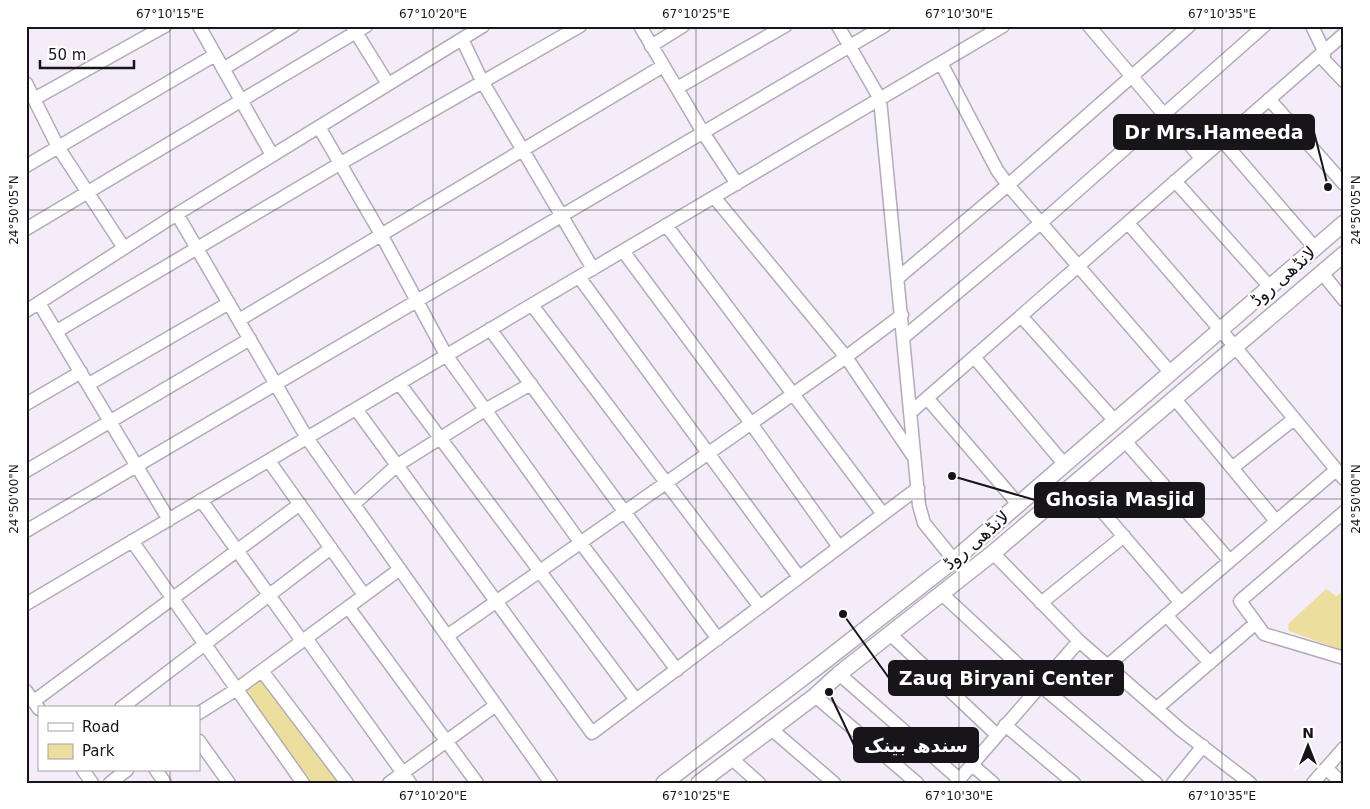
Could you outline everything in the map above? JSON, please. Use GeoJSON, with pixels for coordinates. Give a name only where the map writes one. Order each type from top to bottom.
{"type":"FeatureCollection","features":[{"type":"Feature","properties":{"kind":"main road","name":"لانڈھی روڈ"},"geometry":{"type":"LineString","coordinates":[[664,783],[822,664],[954,560],[1344,222]]}},
{"type":"Feature","properties":{"kind":"main road","name":"لانڈھی روڈ"},"geometry":{"type":"LineString","coordinates":[[699,783],[815,696],[993,553],[1236,348],[1344,254]]}},
{"type":"Feature","properties":{"kind":"street"},"geometry":{"type":"LineString","coordinates":[[34,99],[165,26]]}},
{"type":"Feature","properties":{"kind":"street"},"geometry":{"type":"LineString","coordinates":[[199,26],[272,155]]}},
{"type":"Feature","properties":{"kind":"street"},"geometry":{"type":"LineString","coordinates":[[223,69],[278,30],[293,26]]}},
{"type":"Feature","properties":{"kind":"street"},"geometry":{"type":"LineString","coordinates":[[26,311],[177,214],[483,26]]}},
{"type":"Feature","properties":{"kind":"street"},"geometry":{"type":"LineString","coordinates":[[56,331],[197,250],[341,163],[580,26]]}},
{"type":"Feature","properties":{"kind":"street"},"geometry":{"type":"LineString","coordinates":[[640,26],[704,134],[737,184]]}},
{"type":"Feature","properties":{"kind":"street"},"geometry":{"type":"LineString","coordinates":[[651,46],[683,26]]}},
{"type":"Feature","properties":{"kind":"street"},"geometry":{"type":"LineString","coordinates":[[677,88],[785,26]]}},
{"type":"Feature","properties":{"kind":"street"},"geometry":{"type":"LineString","coordinates":[[838,26],[880,99],[899,277],[918,488],[924,523],[954,560]]}},
{"type":"Feature","properties":{"kind":"street"},"geometry":{"type":"LineString","coordinates":[[26,531],[704,134],[884,26]]}},
{"type":"Feature","properties":{"kind":"street"},"geometry":{"type":"LineString","coordinates":[[26,604],[1003,26]]}},
{"type":"Feature","properties":{"kind":"street"},"geometry":{"type":"LineString","coordinates":[[1089,26],[1130,77],[1165,113],[1201,158]]}},
{"type":"Feature","properties":{"kind":"street"},"geometry":{"type":"LineString","coordinates":[[899,277],[1008,185],[1189,26]]}},
{"type":"Feature","properties":{"kind":"street"},"geometry":{"type":"LineString","coordinates":[[904,336],[1042,222],[1264,26]]}},
{"type":"Feature","properties":{"kind":"street"},"geometry":{"type":"LineString","coordinates":[[1312,26],[1324,51],[1324,60],[1344,81]]}},
{"type":"Feature","properties":{"kind":"street"},"geometry":{"type":"LineString","coordinates":[[26,230],[241,101],[358,28],[388,84]]}},
{"type":"Feature","properties":{"kind":"street"},"geometry":{"type":"LineString","coordinates":[[911,412],[1344,34]]}},
{"type":"Feature","properties":{"kind":"street"},"geometry":{"type":"LineString","coordinates":[[462,39],[482,81],[524,149],[561,217],[593,269]]}},
{"type":"Feature","properties":{"kind":"street"},"geometry":{"type":"LineString","coordinates":[[26,166],[215,55]]}},
{"type":"Feature","properties":{"kind":"street"},"geometry":{"type":"LineString","coordinates":[[941,63],[997,170],[1008,185],[1170,372]]}},
{"type":"Feature","properties":{"kind":"street"},"geometry":{"type":"LineString","coordinates":[[239,320],[663,66]]}},
{"type":"Feature","properties":{"kind":"street"},"geometry":{"type":"LineString","coordinates":[[26,83],[58,148],[124,248]]}},
{"type":"Feature","properties":{"kind":"street"},"geometry":{"type":"LineString","coordinates":[[1269,99],[1344,184]]}},
{"type":"Feature","properties":{"kind":"street"},"geometry":{"type":"LineString","coordinates":[[319,127],[382,236],[446,355],[580,542],[677,670]]}},
{"type":"Feature","properties":{"kind":"street"},"geometry":{"type":"LineString","coordinates":[[1222,140],[1315,248]]}},
{"type":"Feature","properties":{"kind":"street"},"geometry":{"type":"LineString","coordinates":[[1175,181],[1270,287]]}},
{"type":"Feature","properties":{"kind":"street"},"geometry":{"type":"LineString","coordinates":[[714,197],[846,357],[915,458]]}},
{"type":"Feature","properties":{"kind":"street"},"geometry":{"type":"LineString","coordinates":[[177,214],[308,438],[551,783]]}},
{"type":"Feature","properties":{"kind":"street"},"geometry":{"type":"LineString","coordinates":[[1107,666],[1276,521],[1340,474],[1236,348],[1128,223]]}},
{"type":"Feature","properties":{"kind":"street"},"geometry":{"type":"LineString","coordinates":[[666,226],[883,514]]}},
{"type":"Feature","properties":{"kind":"street"},"geometry":{"type":"LineString","coordinates":[[623,251],[750,422],[839,547]]}},
{"type":"Feature","properties":{"kind":"street"},"geometry":{"type":"LineString","coordinates":[[1322,273],[1344,300]]}},
{"type":"Feature","properties":{"kind":"street"},"geometry":{"type":"LineString","coordinates":[[580,277],[799,577]]}},
{"type":"Feature","properties":{"kind":"street"},"geometry":{"type":"LineString","coordinates":[[39,303],[169,520]]}},
{"type":"Feature","properties":{"kind":"street"},"geometry":{"type":"LineString","coordinates":[[89,384],[229,303]]}},
{"type":"Feature","properties":{"kind":"street"},"geometry":{"type":"LineString","coordinates":[[532,305],[667,481],[760,607]]}},
{"type":"Feature","properties":{"kind":"street"},"geometry":{"type":"LineString","coordinates":[[447,636],[750,422],[846,357],[902,315]]}},
{"type":"Feature","properties":{"kind":"street"},"geometry":{"type":"LineString","coordinates":[[1020,316],[1115,421]]}},
{"type":"Feature","properties":{"kind":"street"},"geometry":{"type":"LineString","coordinates":[[490,330],[718,639]]}},
{"type":"Feature","properties":{"kind":"street"},"geometry":{"type":"LineString","coordinates":[[26,471],[250,339]]}},
{"type":"Feature","properties":{"kind":"street"},"geometry":{"type":"LineString","coordinates":[[974,357],[1065,465]]}},
{"type":"Feature","properties":{"kind":"street"},"geometry":{"type":"LineString","coordinates":[[26,404],[81,372]]}},
{"type":"Feature","properties":{"kind":"street"},"geometry":{"type":"LineString","coordinates":[[399,383],[636,700]]}},
{"type":"Feature","properties":{"kind":"street"},"geometry":{"type":"LineString","coordinates":[[354,504],[396,466],[442,439],[484,410],[531,384]]}},
{"type":"Feature","properties":{"kind":"street"},"geometry":{"type":"LineString","coordinates":[[927,398],[1019,505]]}},
{"type":"Feature","properties":{"kind":"street"},"geometry":{"type":"LineString","coordinates":[[1175,399],[1276,521]]}},
{"type":"Feature","properties":{"kind":"street"},"geometry":{"type":"LineString","coordinates":[[356,409],[592,733],[918,488]]}},
{"type":"Feature","properties":{"kind":"street"},"geometry":{"type":"LineString","coordinates":[[1232,468],[1294,418]]}},
{"type":"Feature","properties":{"kind":"street"},"geometry":{"type":"LineString","coordinates":[[1125,441],[1230,561]]}},
{"type":"Feature","properties":{"kind":"street"},"geometry":{"type":"LineString","coordinates":[[269,461],[364,595]]}},
{"type":"Feature","properties":{"kind":"street"},"geometry":{"type":"LineString","coordinates":[[1077,482],[1181,603]]}},
{"type":"Feature","properties":{"kind":"street"},"geometry":{"type":"LineString","coordinates":[[201,500],[269,596],[407,778]]}},
{"type":"Feature","properties":{"kind":"street"},"geometry":{"type":"LineString","coordinates":[[33,700],[300,504]]}},
{"type":"Feature","properties":{"kind":"street"},"geometry":{"type":"LineString","coordinates":[[1344,512],[1240,601],[1264,634],[1344,658]]}},
{"type":"Feature","properties":{"kind":"street"},"geometry":{"type":"LineString","coordinates":[[1041,603],[1124,536]]}},
{"type":"Feature","properties":{"kind":"street"},"geometry":{"type":"LineString","coordinates":[[132,541],[303,783]]}},
{"type":"Feature","properties":{"kind":"street"},"geometry":{"type":"LineString","coordinates":[[124,706],[331,548]]}},
{"type":"Feature","properties":{"kind":"street"},"geometry":{"type":"LineString","coordinates":[[993,553],[1079,641],[1157,708],[1250,783]]}},
{"type":"Feature","properties":{"kind":"street"},"geometry":{"type":"LineString","coordinates":[[200,712],[237,689],[400,569]]}},
{"type":"Feature","properties":{"kind":"street"},"geometry":{"type":"LineString","coordinates":[[942,594],[1040,685],[1156,783]]}},
{"type":"Feature","properties":{"kind":"street"},"geometry":{"type":"LineString","coordinates":[[348,607],[477,783]]}},
{"type":"Feature","properties":{"kind":"street"},"geometry":{"type":"LineString","coordinates":[[1166,616],[1210,663]]}},
{"type":"Feature","properties":{"kind":"street"},"geometry":{"type":"LineString","coordinates":[[1157,708],[1256,623]]}},
{"type":"Feature","properties":{"kind":"street"},"geometry":{"type":"LineString","coordinates":[[890,634],[1001,730],[1074,783]]}},
{"type":"Feature","properties":{"kind":"street"},"geometry":{"type":"LineString","coordinates":[[840,674],[957,781],[1079,641]]}},
{"type":"Feature","properties":{"kind":"street"},"geometry":{"type":"LineString","coordinates":[[262,671],[347,783]]}},
{"type":"Feature","properties":{"kind":"street"},"geometry":{"type":"LineString","coordinates":[[815,696],[917,783]]}},
{"type":"Feature","properties":{"kind":"street"},"geometry":{"type":"LineString","coordinates":[[389,783],[407,778],[446,742],[496,705]]}},
{"type":"Feature","properties":{"kind":"street"},"geometry":{"type":"LineString","coordinates":[[770,728],[834,783]]}},
{"type":"Feature","properties":{"kind":"street"},"geometry":{"type":"LineString","coordinates":[[200,742],[229,783]]}},
{"type":"Feature","properties":{"kind":"street"},"geometry":{"type":"LineString","coordinates":[[1172,783],[1203,746]]}},
{"type":"Feature","properties":{"kind":"street"},"geometry":{"type":"LineString","coordinates":[[1313,783],[1344,748]]}},
{"type":"Feature","properties":{"kind":"street"},"geometry":{"type":"LineString","coordinates":[[731,758],[759,783]]}},
{"type":"Feature","properties":{"kind":"street"},"geometry":{"type":"LineString","coordinates":[[972,764],[994,783]]}},
{"type":"Feature","properties":{"kind":"street"},"geometry":{"type":"LineString","coordinates":[[1326,768],[1342,783]]}},
{"type":"Feature","properties":{"kind":"street"},"geometry":{"type":"LineString","coordinates":[[84,772],[92,783]]}},
{"type":"Feature","properties":{"kind":"street"},"geometry":{"type":"LineString","coordinates":[[110,783],[124,772]]}},
{"type":"Feature","properties":{"kind":"street"},"geometry":{"type":"LineString","coordinates":[[157,772],[165,783]]}},
{"type":"Feature","properties":{"kind":"green space"},"geometry":{"type":"Polygon","coordinates":[[[1326,589],[1336,596],[1344,591],[1344,651],[1289,631],[1288,624],[1326,589]]]}},
{"type":"Feature","properties":{"kind":"green space"},"geometry":{"type":"Polygon","coordinates":[[[262,671],[347,783],[303,783],[237,689],[262,671]]]}},
{"type":"Feature","properties":{"kind":"place","name":"Dr Mrs.Hameeda"},"geometry":{"type":"Point","coordinates":[1328,187]}},
{"type":"Feature","properties":{"kind":"place","name":"Ghosia Masjid"},"geometry":{"type":"Point","coordinates":[952,476]}},
{"type":"Feature","properties":{"kind":"place","name":"Zauq Biryani Center"},"geometry":{"type":"Point","coordinates":[843,614]}},
{"type":"Feature","properties":{"kind":"place","name":"سندھ بینک"},"geometry":{"type":"Point","coordinates":[829,692]}}]}
